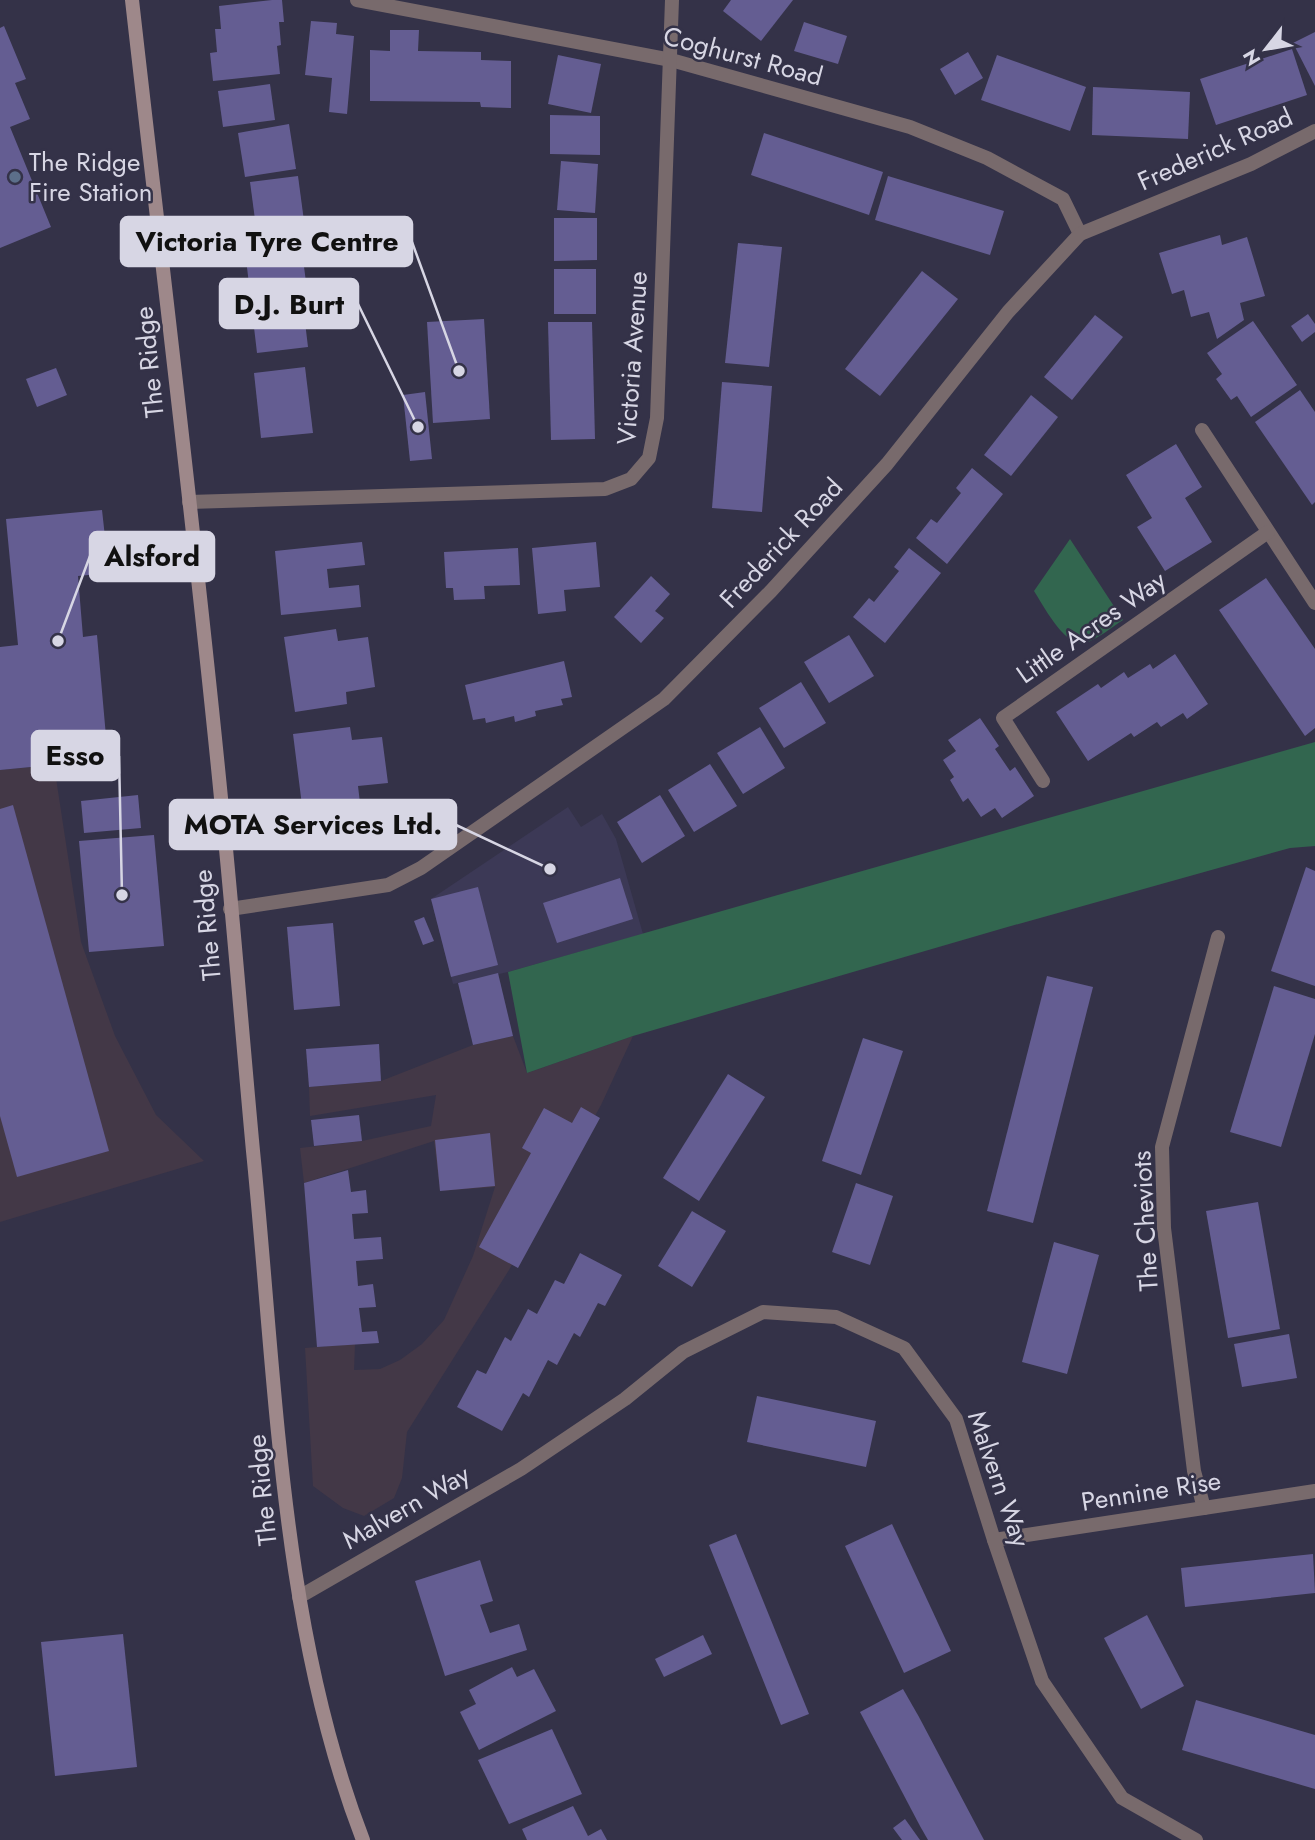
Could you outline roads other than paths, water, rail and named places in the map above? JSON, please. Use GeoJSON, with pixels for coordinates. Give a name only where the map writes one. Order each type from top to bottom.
{"type":"FeatureCollection","features":[{"type":"Feature","properties":{"kind":"main road","name":"The Ridge"},"geometry":{"type":"LineString","coordinates":[[132,0],[221,800],[284,1475],[299,1597],[319,1699],[344,1791],[363,1840]]}},
{"type":"Feature","properties":{"kind":"street","name":"Coghurst Road"},"geometry":{"type":"LineString","coordinates":[[357,0],[671,60],[910,127],[987,158],[1063,199],[1080,234]]}},
{"type":"Feature","properties":{"kind":"street","name":"Victoria Avenue"},"geometry":{"type":"LineString","coordinates":[[189,502],[605,489],[631,479],[649,458],[657,418],[672,0]]}},
{"type":"Feature","properties":{"kind":"street","name":"Frederick Road"},"geometry":{"type":"LineString","coordinates":[[230,909],[388,886],[421,868],[664,699],[771,591],[887,464],[1008,312],[1080,234],[1251,164],[1315,131]]}},
{"type":"Feature","properties":{"kind":"street"},"geometry":{"type":"LineString","coordinates":[[1202,430],[1315,603]]}},
{"type":"Feature","properties":{"kind":"street","name":"Little Acres Way"},"geometry":{"type":"LineString","coordinates":[[1042,781],[1003,718],[1268,532]]}},
{"type":"Feature","properties":{"kind":"street","name":"The Cheviots"},"geometry":{"type":"LineString","coordinates":[[1203,1508],[1194,1471],[1164,1228],[1162,1147],[1219,937]]}},
{"type":"Feature","properties":{"kind":"street","name":"Malvern Way"},"geometry":{"type":"LineString","coordinates":[[299,1597],[521,1469],[625,1399],[683,1352],[763,1312],[836,1317],[904,1348],[956,1419],[1042,1681],[1122,1798],[1196,1840]]}},
{"type":"Feature","properties":{"kind":"street","name":"Pennine Rise"},"geometry":{"type":"LineString","coordinates":[[994,1540],[1315,1491]]}},
{"type":"Feature","properties":{"kind":"place","name":"The Ridge Fire Station"},"geometry":{"type":"Point","coordinates":[15,177]}},
{"type":"Feature","properties":{"kind":"place","name":"Victoria Tyre Centre"},"geometry":{"type":"Point","coordinates":[459,371]}},
{"type":"Feature","properties":{"kind":"place","name":"D.J. Burt"},"geometry":{"type":"Point","coordinates":[418,427]}},
{"type":"Feature","properties":{"kind":"place","name":"Alsford"},"geometry":{"type":"Point","coordinates":[58,641]}},
{"type":"Feature","properties":{"kind":"place","name":"MOTA Services Ltd."},"geometry":{"type":"Point","coordinates":[550,869]}},
{"type":"Feature","properties":{"kind":"place","name":"Esso"},"geometry":{"type":"Point","coordinates":[122,895]}}]}
